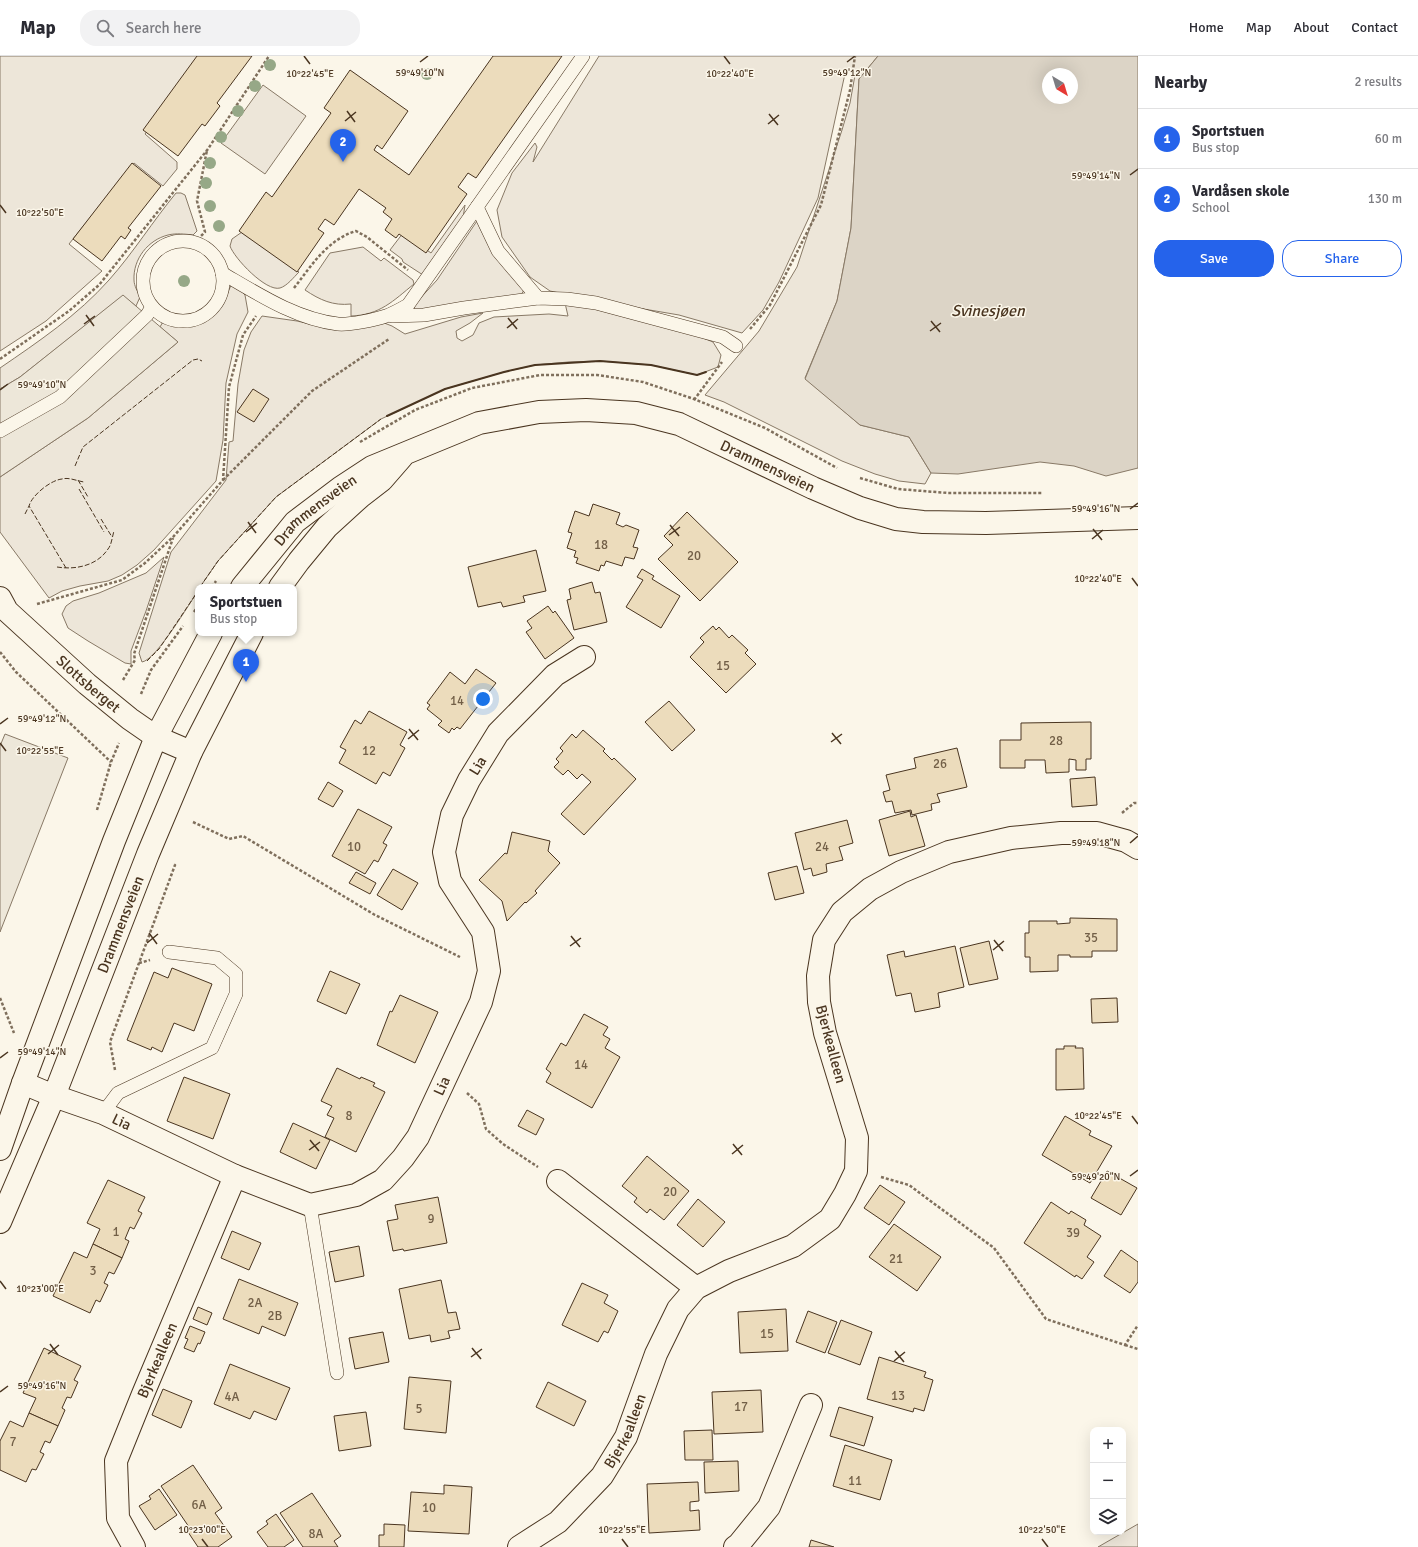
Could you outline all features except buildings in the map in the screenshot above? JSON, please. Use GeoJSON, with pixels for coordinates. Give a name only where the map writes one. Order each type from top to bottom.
{"type":"FeatureCollection","features":[{"type":"Feature","properties":{"kind":"street","name":"Drammensveien"},"geometry":{"type":"LineString","coordinates":[[244,584],[295,522],[340,488],[372,467],[479,423],[539,412],[586,410],[636,413],[679,424],[813,488],[860,508],[896,519],[923,522],[986,523],[1138,518]]}},
{"type":"Feature","properties":{"kind":"street","name":"Drammensveien"},"geometry":{"type":"LineString","coordinates":[[282,584],[298,561],[327,527],[360,497],[382,480],[405,454]]}},
{"type":"Feature","properties":{"kind":"street","name":"Slottsberget"},"geometry":{"type":"LineString","coordinates":[[4,605],[108,703],[156,737],[191,752]]}},
{"type":"Feature","properties":{"kind":"street"},"geometry":{"type":"LineString","coordinates":[[0,1149],[23,1083],[114,841],[156,737],[208,636]]}},
{"type":"Feature","properties":{"kind":"street","name":"Drammensveien"},"geometry":{"type":"LineString","coordinates":[[0,1222],[54,1096],[145,862],[191,752],[250,636]]}},
{"type":"Feature","properties":{"kind":"street","name":"Lia"},"geometry":{"type":"LineString","coordinates":[[23,1083],[54,1096],[104,1113],[235,1176],[310,1205],[356,1195],[383,1180],[403,1158],[418,1137],[448,1076],[481,1002],[489,971],[483,932],[450,881],[444,852],[452,815],[469,780],[498,733],[555,675],[584,657]]}},
{"type":"Feature","properties":{"kind":"street","name":"Bjerkealleen"},"geometry":{"type":"LineString","coordinates":[[519,1547],[558,1522],[602,1476],[626,1437],[656,1354],[678,1309],[696,1288],[729,1271],[793,1246],[830,1219],[845,1194],[856,1171],[858,1138],[825,1033],[818,1002],[818,976],[824,940],[842,912],[870,889],[902,872],[949,852],[1004,839],[1061,833],[1097,833],[1126,841],[1138,848]]}},
{"type":"Feature","properties":{"kind":"street","name":"Bjerkealleen"},"geometry":{"type":"LineString","coordinates":[[134,1547],[118,1518],[116,1461],[235,1176]]}},
{"type":"Feature","properties":{"kind":"street"},"geometry":{"type":"LineString","coordinates":[[558,1181],[696,1288]]}},
{"type":"Feature","properties":{"kind":"street"},"geometry":{"type":"LineString","coordinates":[[735,1547],[769,1507],[811,1404]]}},
{"type":"Feature","properties":{"kind":"lane"},"geometry":{"type":"LineString","coordinates":[[386,316],[408,305],[582,56]]}},
{"type":"Feature","properties":{"kind":"lane"},"geometry":{"type":"LineString","coordinates":[[477,206],[498,251],[538,298]]}},
{"type":"Feature","properties":{"kind":"lane"},"geometry":{"type":"LineString","coordinates":[[182,242],[194,243],[204,247],[219,263],[222,273],[223,287],[219,299],[211,310],[200,317],[188,321],[175,320],[162,315],[152,306],[146,296],[143,284],[145,271],[150,260],[158,250],[169,244],[182,242]]}},
{"type":"Feature","properties":{"kind":"lane"},"geometry":{"type":"LineString","coordinates":[[222,273],[280,305],[312,317],[338,324],[362,322],[386,316],[424,315],[538,298],[596,303],[723,337],[736,346]]}},
{"type":"Feature","properties":{"kind":"lane"},"geometry":{"type":"LineString","coordinates":[[0,431],[60,397],[147,315],[152,306]]}},
{"type":"Feature","properties":{"kind":"lane"},"geometry":{"type":"LineString","coordinates":[[104,1113],[118,1093],[212,1048],[236,994],[236,974],[217,958],[169,952]]}},
{"type":"Feature","properties":{"kind":"lane"},"geometry":{"type":"LineString","coordinates":[[310,1205],[337,1373]]}},
{"type":"Feature","properties":{"kind":"path"},"geometry":{"type":"LineString","coordinates":[[0,359],[69,311],[99,285],[208,149],[269,56]]}},
{"type":"Feature","properties":{"kind":"path"},"geometry":{"type":"LineString","coordinates":[[679,424],[694,399],[770,305],[821,205],[850,90],[855,56]]}},
{"type":"Feature","properties":{"kind":"path"},"geometry":{"type":"LineString","coordinates":[[194,243],[205,232],[197,201],[208,149]]}},
{"type":"Feature","properties":{"kind":"path"},"geometry":{"type":"LineString","coordinates":[[280,305],[322,252],[334,241],[345,234],[356,232],[367,237],[400,264]]}},
{"type":"Feature","properties":{"kind":"path"},"geometry":{"type":"LineString","coordinates":[[222,480],[228,387],[243,335],[267,299]]}},
{"type":"Feature","properties":{"kind":"path"},"geometry":{"type":"LineString","coordinates":[[4,605],[122,580],[173,537],[222,480],[312,391],[391,337]]}},
{"type":"Feature","properties":{"kind":"path"},"geometry":{"type":"LineString","coordinates":[[360,443],[415,410],[472,388],[540,375],[596,375],[643,382],[694,399],[765,428],[842,471]]}},
{"type":"Feature","properties":{"kind":"path"},"geometry":{"type":"LineString","coordinates":[[856,477],[898,489],[948,493],[1046,493]]}},
{"type":"Feature","properties":{"kind":"path"},"geometry":{"type":"LineString","coordinates":[[108,703],[135,660],[134,654],[173,537]]}},
{"type":"Feature","properties":{"kind":"path"},"geometry":{"type":"LineString","coordinates":[[214,584],[220,575]]}},
{"type":"Feature","properties":{"kind":"path"},"geometry":{"type":"LineString","coordinates":[[192,615],[195,610]]}},
{"type":"Feature","properties":{"kind":"path"},"geometry":{"type":"LineString","coordinates":[[130,719],[151,670],[187,621]]}},
{"type":"Feature","properties":{"kind":"path"},"geometry":{"type":"LineString","coordinates":[[0,652],[16,672],[111,762]]}},
{"type":"Feature","properties":{"kind":"path"},"geometry":{"type":"LineString","coordinates":[[193,822],[229,839],[242,836],[375,914],[489,971]]}},
{"type":"Feature","properties":{"kind":"path"},"geometry":{"type":"LineString","coordinates":[[118,1093],[110,1042],[175,865]]}},
{"type":"Feature","properties":{"kind":"path"},"geometry":{"type":"LineString","coordinates":[[0,998],[14,1033]]}},
{"type":"Feature","properties":{"kind":"path"},"geometry":{"type":"LineString","coordinates":[[448,1076],[479,1104],[486,1129],[503,1144],[558,1181]]}},
{"type":"Feature","properties":{"kind":"path"},"geometry":{"type":"LineString","coordinates":[[856,1171],[909,1185],[994,1248],[1046,1319],[1138,1349]]}},
{"type":"Feature","properties":{"kind":"path"},"geometry":{"type":"LineString","coordinates":[[1125,1345],[1138,1325]]}},
{"type":"Feature","properties":{"kind":"shaded area"},"geometry":{"type":"Polygon","coordinates":[[[0,56],[204,56],[145,134],[177,162],[177,169],[163,186],[134,163],[69,244],[102,271],[46,321],[0,351],[0,56]]]}},
{"type":"Feature","properties":{"kind":"shaded area"},"geometry":{"type":"Polygon","coordinates":[[[599,56],[878,56],[859,79],[851,228],[837,301],[805,378],[860,425],[909,437],[931,473],[925,484],[899,481],[875,474],[842,461],[724,402],[705,395],[759,331],[797,267],[842,130],[850,103],[855,75],[846,69],[818,198],[779,282],[763,310],[742,333],[679,315],[591,300],[550,291],[530,277],[502,237],[497,210],[512,173],[535,143],[537,147],[533,162],[599,56]]]}},
{"type":"Feature","properties":{"kind":"shaded area"},"geometry":{"type":"Polygon","coordinates":[[[263,85],[306,116],[265,174],[221,143],[263,85]]]}},
{"type":"Feature","properties":{"kind":"shaded area"},"geometry":{"type":"Polygon","coordinates":[[[176,193],[185,195],[197,231],[193,235],[168,235],[154,241],[143,252],[134,272],[134,280],[140,297],[136,306],[123,296],[20,377],[0,389],[0,368],[57,327],[97,293],[126,259],[176,193]]]}},
{"type":"Feature","properties":{"kind":"shaded area"},"geometry":{"type":"Polygon","coordinates":[[[465,205],[463,218],[423,275],[403,262],[402,259],[390,250],[403,233],[431,253],[465,205]]]}},
{"type":"Feature","properties":{"kind":"shaded area"},"geometry":{"type":"Polygon","coordinates":[[[477,221],[492,249],[524,288],[523,292],[520,295],[417,311],[414,308],[415,304],[437,280],[477,221]]]}},
{"type":"Feature","properties":{"kind":"shaded area"},"geometry":{"type":"Polygon","coordinates":[[[242,232],[299,272],[288,283],[280,288],[274,288],[259,280],[244,266],[230,246],[232,239],[242,232]]]}},
{"type":"Feature","properties":{"kind":"shaded area"},"geometry":{"type":"Polygon","coordinates":[[[363,247],[381,261],[384,258],[413,280],[414,284],[386,306],[370,313],[351,316],[351,304],[327,302],[305,290],[330,253],[363,247]]]}},
{"type":"Feature","properties":{"kind":"shaded area"},"geometry":{"type":"Polygon","coordinates":[[[231,285],[245,295],[248,312],[237,334],[226,383],[223,440],[216,481],[154,550],[137,565],[122,575],[108,581],[62,591],[49,598],[0,532],[0,477],[88,418],[178,342],[160,327],[165,318],[177,323],[195,321],[214,315],[223,305],[231,285]]]}},
{"type":"Feature","properties":{"kind":"shaded area"},"geometry":{"type":"Polygon","coordinates":[[[123,295],[178,342],[88,418],[0,477],[0,389],[20,377],[123,295]]]}},
{"type":"Feature","properties":{"kind":"shaded area"},"geometry":{"type":"Polygon","coordinates":[[[565,303],[576,304],[698,336],[713,342],[721,355],[718,367],[697,375],[651,365],[600,361],[535,365],[504,372],[445,389],[381,419],[276,497],[218,561],[202,584],[195,584],[195,596],[180,619],[155,652],[148,659],[142,662],[139,653],[171,552],[226,480],[229,442],[233,441],[238,384],[244,350],[251,332],[262,316],[314,325],[379,321],[392,326],[405,334],[461,317],[483,313],[456,331],[457,338],[462,341],[473,335],[479,323],[494,317],[549,314],[568,316],[565,303]]]}},
{"type":"Feature","properties":{"kind":"shaded area"},"geometry":{"type":"Polygon","coordinates":[[[164,557],[131,651],[131,664],[125,663],[68,628],[62,614],[66,606],[73,601],[99,593],[146,573],[164,557]]]}},
{"type":"Feature","properties":{"kind":"shaded area"},"geometry":{"type":"Polygon","coordinates":[[[5,734],[68,758],[0,932],[0,746],[5,734]]]}},
{"type":"Feature","properties":{"kind":"shaded area"},"geometry":{"type":"Polygon","coordinates":[[[1138,1524],[1138,1547],[1098,1547],[1119,1535],[1126,1535],[1126,1531],[1138,1524]]]}},
{"type":"Feature","properties":{"kind":"water","name":"Svinesjøen"},"geometry":{"type":"Polygon","coordinates":[[[878,56],[1138,56],[1138,468],[1106,476],[1074,466],[1040,462],[958,474],[931,473],[909,437],[860,425],[805,379],[837,301],[851,228],[859,79],[878,56]]]}},
{"type":"Feature","properties":{"kind":"fence"},"geometry":{"type":"LineString","coordinates":[[75,466],[83,447],[193,360],[198,359],[202,361]]}},
{"type":"Feature","properties":{"kind":"fence"},"geometry":{"type":"LineString","coordinates":[[202,584],[218,561],[276,497],[381,419]]}},
{"type":"Feature","properties":{"kind":"fence"},"geometry":{"type":"LineString","coordinates":[[66,568],[29,506],[34,497],[42,489],[53,482],[67,478],[84,482]]}},
{"type":"Feature","properties":{"kind":"fence"},"geometry":{"type":"LineString","coordinates":[[78,480],[88,497]]}},
{"type":"Feature","properties":{"kind":"fence"},"geometry":{"type":"LineString","coordinates":[[79,489],[104,532]]}},
{"type":"Feature","properties":{"kind":"fence"},"geometry":{"type":"LineString","coordinates":[[25,514],[29,506]]}},
{"type":"Feature","properties":{"kind":"fence"},"geometry":{"type":"LineString","coordinates":[[101,519],[112,537]]}},
{"type":"Feature","properties":{"kind":"fence"},"geometry":{"type":"LineString","coordinates":[[57,567],[71,568],[85,566],[92,563],[103,555],[109,547],[114,531]]}},
{"type":"Feature","properties":{"kind":"fence"},"geometry":{"type":"LineString","coordinates":[[147,661],[159,649],[195,595]]}},
{"type":"Feature","properties":{"kind":"wall"},"geometry":{"type":"LineString","coordinates":[[387,416],[445,389],[504,372],[535,365],[600,361],[651,365],[697,375],[706,372]]}},
{"type":"Feature","properties":{"kind":"place","name":"Vardåsen skole"},"geometry":{"type":"Point","coordinates":[343,162]}},
{"type":"Feature","properties":{"kind":"place","name":"Sportstuen"},"geometry":{"type":"Point","coordinates":[246,682]}}]}
